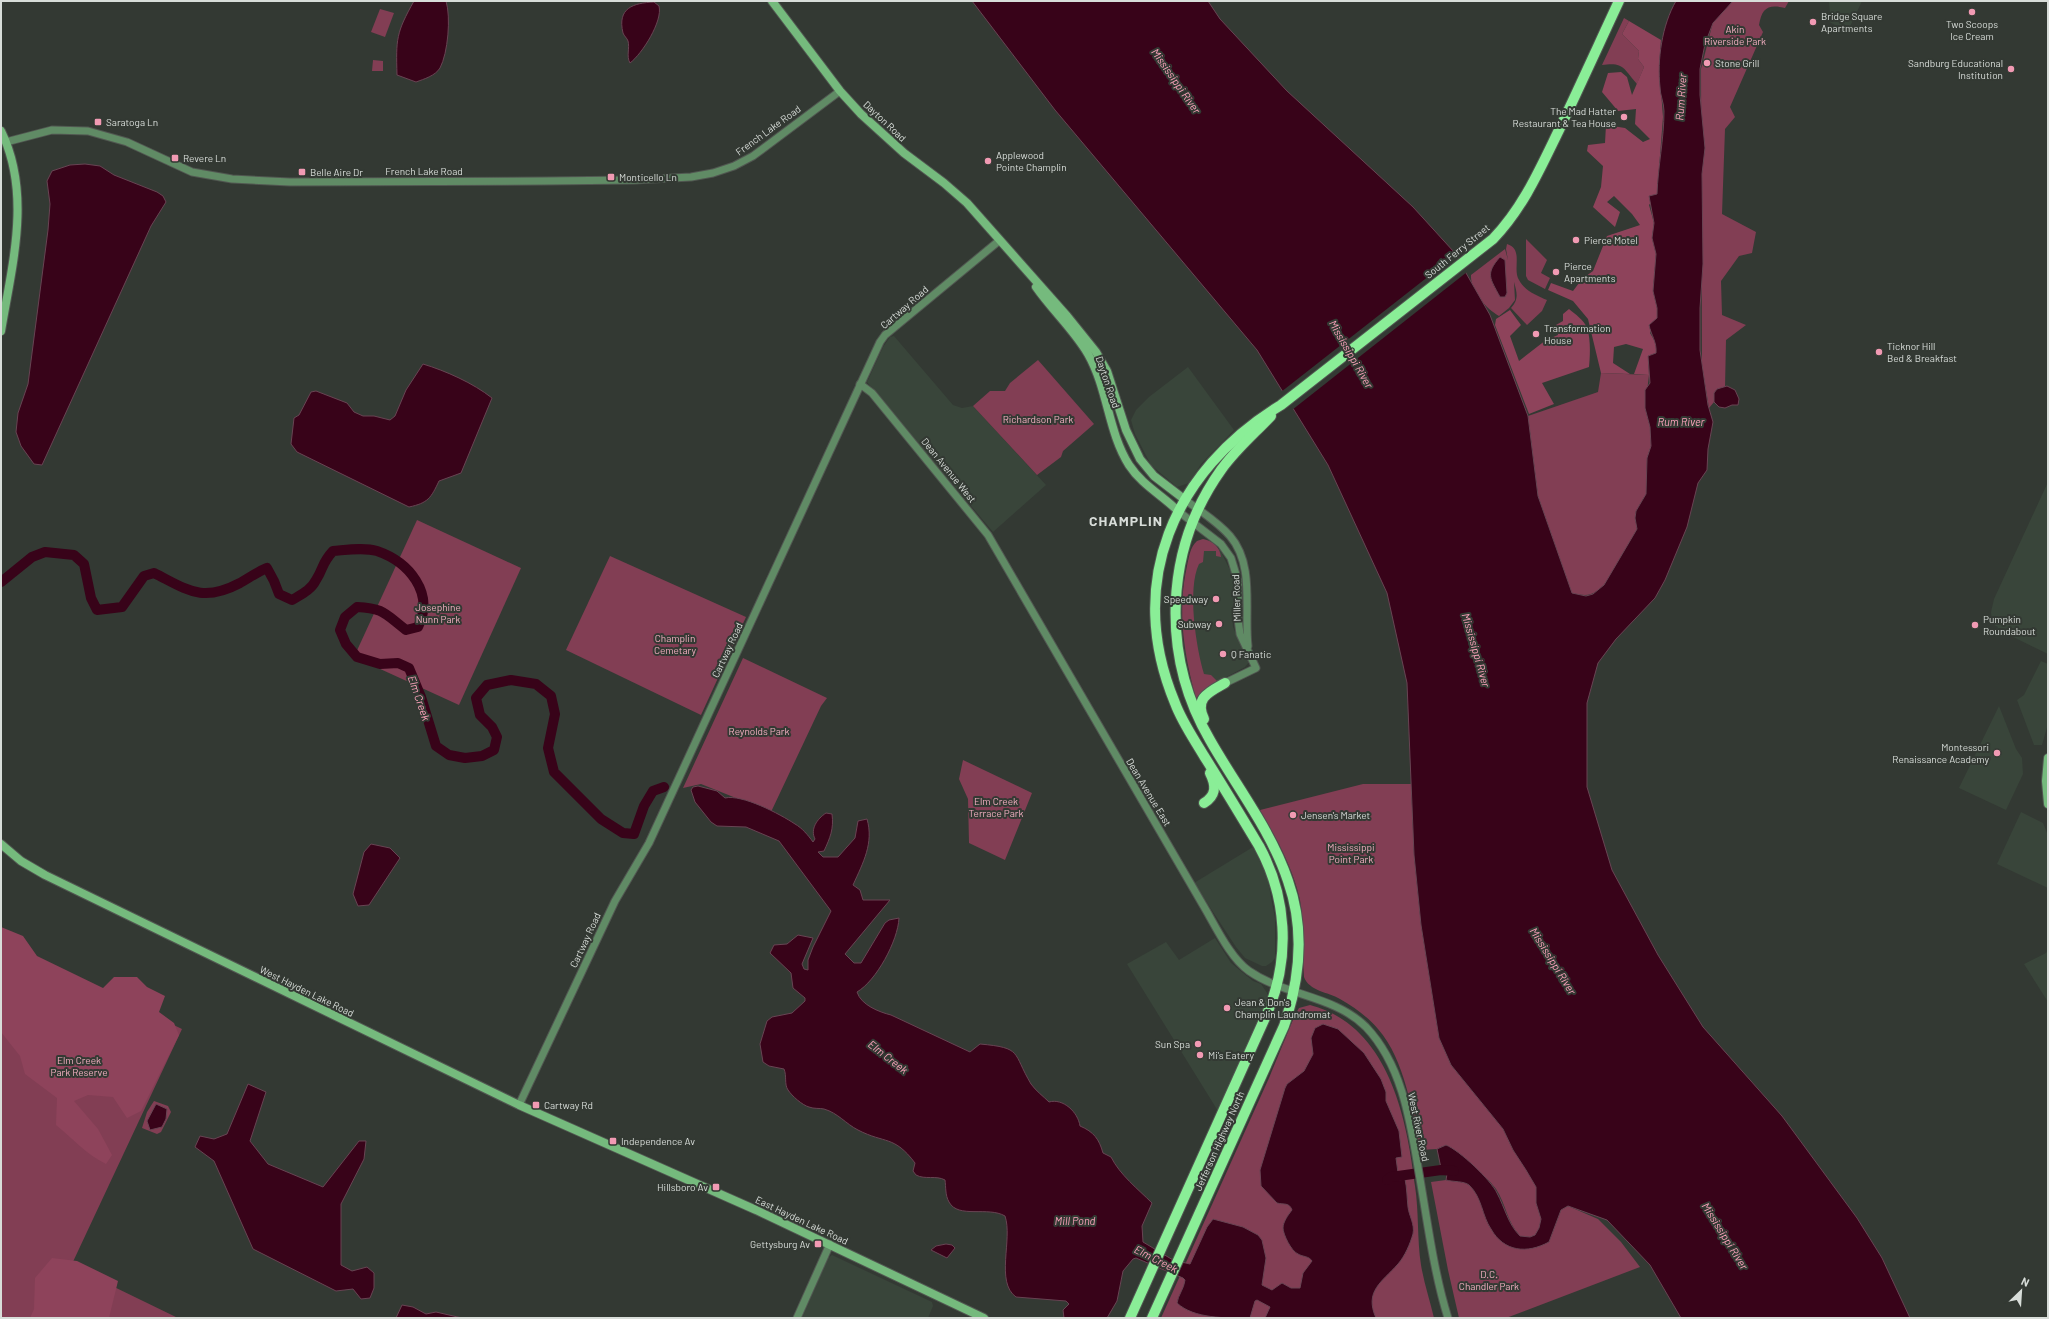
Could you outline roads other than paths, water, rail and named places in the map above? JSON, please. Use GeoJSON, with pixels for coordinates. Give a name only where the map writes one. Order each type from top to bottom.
{"type":"FeatureCollection","features":[{"type":"Feature","properties":{"kind":"highway","name":"South Ferry Street"},"geometry":{"type":"LineString","coordinates":[[1280,405],[1493,239],[1512,219],[1521,206],[1576,94],[1619,1]]}},
{"type":"Feature","properties":{"kind":"highway"},"geometry":{"type":"LineString","coordinates":[[1204,803],[1213,794],[1213,780],[1186,734],[1182,718],[1164,674],[1158,646],[1156,595],[1161,562],[1167,538],[1178,511],[1184,499],[1201,475],[1223,449],[1253,423],[1280,405]]}},
{"type":"Feature","properties":{"kind":"highway"},"geometry":{"type":"LineString","coordinates":[[1230,773],[1197,716],[1187,689],[1178,654],[1175,622],[1176,589],[1182,555],[1198,509],[1220,471],[1234,453],[1280,405]]}},
{"type":"Feature","properties":{"kind":"highway"},"geometry":{"type":"LineString","coordinates":[[1225,683],[1206,694],[1201,704],[1201,710],[1207,726],[1226,758],[1230,773]]}},
{"type":"Feature","properties":{"kind":"highway","name":"Jefferson Highway North"},"geometry":{"type":"LineString","coordinates":[[1130,1318],[1264,1021],[1278,984],[1282,957],[1283,929],[1280,905],[1273,877],[1259,846],[1182,718]]}},
{"type":"Feature","properties":{"kind":"highway","name":"Jefferson Highway North"},"geometry":{"type":"LineString","coordinates":[[1152,1318],[1282,1030],[1294,991],[1297,971],[1299,944],[1297,921],[1289,881],[1272,842],[1230,773]]}},
{"type":"Feature","properties":{"kind":"main road","name":"Dayton Road"},"geometry":{"type":"LineString","coordinates":[[772,1],[840,91],[888,139],[967,203],[1096,352],[1107,371],[1126,430],[1140,459],[1154,476],[1184,499]]}},
{"type":"Feature","properties":{"kind":"main road"},"geometry":{"type":"LineString","coordinates":[[1,131],[6,142],[14,171],[18,211],[16,243],[1,331]]}},
{"type":"Feature","properties":{"kind":"main road","name":"Dayton Road"},"geometry":{"type":"LineString","coordinates":[[1000,240],[1088,355],[1098,378],[1117,438],[1129,465],[1142,481],[1178,511]]}},
{"type":"Feature","properties":{"kind":"main road"},"geometry":{"type":"LineString","coordinates":[[2048,758],[2048,804]]}},
{"type":"Feature","properties":{"kind":"main road","name":"West Hayden Lake Road"},"geometry":{"type":"LineString","coordinates":[[1,844],[21,861],[45,875],[519,1105],[609,1145]]}},
{"type":"Feature","properties":{"kind":"main road","name":"East Hayden Lake Road"},"geometry":{"type":"LineString","coordinates":[[609,1145],[830,1244],[984,1318]]}},
{"type":"Feature","properties":{"kind":"street","name":"French Lake Road"},"geometry":{"type":"LineString","coordinates":[[6,142],[52,130],[88,131],[127,142],[192,172],[232,179],[290,182],[634,180],[691,177],[720,171],[734,166],[753,156],[840,91]]}},
{"type":"Feature","properties":{"kind":"street","name":"Cartway Road"},"geometry":{"type":"LineString","coordinates":[[519,1105],[615,901],[649,843],[876,350],[885,335],[1000,240]]}},
{"type":"Feature","properties":{"kind":"street","name":"Dean Avenue West"},"geometry":{"type":"LineString","coordinates":[[860,384],[872,393],[976,519],[1013,576]]}},
{"type":"Feature","properties":{"kind":"street","name":"Miller Road"},"geometry":{"type":"LineString","coordinates":[[1184,499],[1230,536],[1242,559],[1247,582],[1246,623],[1249,650]]}},
{"type":"Feature","properties":{"kind":"street","name":"Miller Road"},"geometry":{"type":"LineString","coordinates":[[1178,511],[1221,544],[1231,558],[1238,581],[1239,628],[1256,668],[1225,683]]}},
{"type":"Feature","properties":{"kind":"street","name":"Dean Avenue East"},"geometry":{"type":"LineString","coordinates":[[1013,576],[1082,699],[1232,953],[1249,971],[1262,979],[1294,991]]}},
{"type":"Feature","properties":{"kind":"street","name":"West River Road"},"geometry":{"type":"LineString","coordinates":[[1294,991],[1342,1009],[1364,1026],[1378,1042],[1393,1070],[1409,1117],[1435,1267],[1448,1318]]}},
{"type":"Feature","properties":{"kind":"street"},"geometry":{"type":"LineString","coordinates":[[797,1318],[830,1244]]}},
{"type":"Feature","properties":{"kind":"water"},"geometry":{"type":"Polygon","coordinates":[[[414,1],[446,1],[448,8],[447,44],[440,68],[432,75],[416,82],[397,75],[398,36],[414,1]]]}},
{"type":"Feature","properties":{"kind":"water"},"geometry":{"type":"Polygon","coordinates":[[[972,1],[1208,1],[1220,19],[1287,91],[1413,207],[1454,252],[1490,315],[1528,416],[1538,496],[1572,593],[1586,596],[1593,594],[1604,585],[1637,529],[1635,518],[1636,511],[1646,494],[1647,458],[1651,446],[1650,427],[1645,408],[1645,390],[1650,383],[1648,356],[1656,353],[1655,342],[1649,325],[1657,318],[1657,308],[1653,291],[1656,254],[1652,238],[1654,223],[1649,196],[1657,194],[1663,132],[1664,111],[1660,90],[1659,66],[1664,32],[1671,10],[1676,1],[1733,1],[1713,23],[1705,44],[1700,69],[1700,95],[1705,148],[1702,174],[1703,264],[1700,308],[1700,350],[1708,405],[1713,422],[1708,449],[1707,470],[1698,483],[1687,527],[1665,580],[1655,598],[1616,639],[1598,663],[1587,703],[1587,787],[1612,870],[1658,955],[1703,1027],[1782,1116],[1857,1218],[1882,1258],[1910,1318],[1681,1318],[1650,1265],[1607,1220],[1568,1206],[1561,1210],[1549,1242],[1532,1248],[1517,1249],[1502,1242],[1496,1237],[1488,1224],[1477,1195],[1469,1185],[1446,1180],[1447,1174],[1442,1173],[1437,1149],[1446,1145],[1459,1153],[1482,1173],[1494,1187],[1512,1226],[1520,1236],[1530,1237],[1535,1235],[1539,1228],[1541,1219],[1536,1203],[1536,1187],[1513,1150],[1503,1129],[1451,1065],[1439,1038],[1421,925],[1414,855],[1407,683],[1387,593],[1328,465],[1257,350],[1055,110],[972,1]]]}},
{"type":"Feature","properties":{"kind":"water"},"geometry":{"type":"Polygon","coordinates":[[[654,2],[659,6],[658,20],[655,28],[646,45],[630,63],[628,58],[629,46],[623,33],[622,18],[628,8],[639,4],[654,2]]]}},
{"type":"Feature","properties":{"kind":"water"},"geometry":{"type":"Polygon","coordinates":[[[85,164],[100,166],[114,175],[157,192],[163,196],[166,202],[151,226],[42,465],[34,464],[21,446],[16,432],[18,413],[28,384],[48,230],[50,204],[47,181],[52,171],[70,165],[85,164]]]}},
{"type":"Feature","properties":{"kind":"water"},"geometry":{"type":"Polygon","coordinates":[[[1500,257],[1505,260],[1507,293],[1505,297],[1500,297],[1491,276],[1492,268],[1500,257]]]}},
{"type":"Feature","properties":{"kind":"water"},"geometry":{"type":"Polygon","coordinates":[[[423,364],[459,378],[492,398],[461,473],[439,481],[431,496],[421,504],[409,507],[297,452],[291,444],[294,418],[299,415],[311,392],[316,391],[347,403],[354,412],[363,416],[374,416],[390,420],[395,416],[406,390],[423,364]]]}},
{"type":"Feature","properties":{"kind":"water"},"geometry":{"type":"Polygon","coordinates":[[[1727,386],[1735,390],[1739,399],[1738,405],[1732,405],[1725,408],[1719,407],[1714,402],[1714,393],[1717,389],[1727,386]]]}},
{"type":"Feature","properties":{"kind":"water","name":"Mill Pond"},"geometry":{"type":"Polygon","coordinates":[[[698,786],[717,791],[725,798],[741,799],[771,810],[798,826],[813,842],[815,839],[813,832],[817,821],[826,813],[832,814],[832,829],[830,838],[824,851],[818,852],[823,857],[838,857],[855,838],[858,821],[867,819],[869,828],[868,845],[864,861],[853,885],[860,890],[863,900],[890,900],[845,954],[854,963],[861,963],[885,923],[889,920],[899,918],[895,938],[885,960],[864,987],[857,992],[859,997],[862,1001],[876,1010],[891,1015],[970,1052],[980,1044],[1003,1047],[1010,1050],[1018,1058],[1035,1089],[1049,1102],[1059,1102],[1069,1107],[1079,1121],[1080,1126],[1095,1136],[1103,1153],[1111,1157],[1124,1176],[1152,1203],[1142,1226],[1143,1242],[1173,1260],[1190,1264],[1207,1227],[1213,1219],[1243,1227],[1258,1235],[1262,1240],[1266,1258],[1262,1285],[1272,1290],[1282,1283],[1291,1288],[1300,1288],[1303,1273],[1312,1261],[1309,1258],[1295,1252],[1288,1242],[1283,1231],[1283,1226],[1292,1210],[1291,1207],[1277,1203],[1261,1186],[1260,1170],[1285,1088],[1287,1084],[1304,1071],[1313,1054],[1311,1038],[1315,1028],[1323,1024],[1338,1029],[1364,1053],[1381,1079],[1386,1092],[1386,1101],[1399,1131],[1402,1157],[1396,1158],[1399,1180],[1405,1179],[1408,1207],[1413,1227],[1412,1238],[1403,1257],[1376,1288],[1373,1294],[1373,1309],[1376,1318],[1265,1318],[1270,1307],[1257,1300],[1255,1301],[1250,1318],[1201,1315],[1184,1308],[1177,1303],[1185,1280],[1183,1278],[1136,1258],[1133,1259],[1123,1271],[1117,1301],[1107,1318],[1064,1318],[1063,1310],[1069,1304],[1066,1301],[1016,1297],[1010,1290],[1005,1271],[1007,1225],[1005,1216],[998,1213],[959,1210],[953,1207],[947,1197],[945,1180],[916,1175],[913,1171],[915,1163],[908,1154],[895,1144],[858,1130],[829,1111],[806,1106],[788,1090],[784,1069],[769,1066],[763,1062],[760,1044],[767,1021],[772,1017],[792,1013],[805,1001],[805,998],[793,988],[791,973],[770,953],[774,945],[787,944],[798,935],[813,938],[802,964],[804,969],[808,970],[808,960],[813,947],[831,911],[779,841],[746,827],[717,826],[711,822],[695,802],[691,790],[693,787],[698,786]]]}},
{"type":"Feature","properties":{"kind":"water"},"geometry":{"type":"Polygon","coordinates":[[[371,844],[390,848],[400,858],[369,905],[358,906],[353,894],[364,852],[371,844]]]}},
{"type":"Feature","properties":{"kind":"water"},"geometry":{"type":"Polygon","coordinates":[[[248,1084],[266,1092],[250,1141],[268,1164],[323,1187],[359,1141],[366,1141],[364,1159],[341,1204],[341,1265],[352,1271],[367,1267],[374,1273],[374,1288],[370,1298],[361,1299],[353,1289],[336,1291],[253,1249],[214,1161],[195,1147],[200,1136],[214,1139],[227,1134],[248,1084]]]}},
{"type":"Feature","properties":{"kind":"water"},"geometry":{"type":"Polygon","coordinates":[[[156,1104],[167,1109],[166,1119],[162,1127],[150,1130],[147,1121],[156,1104]]]}},
{"type":"Feature","properties":{"kind":"water"},"geometry":{"type":"Polygon","coordinates":[[[946,1244],[952,1245],[955,1248],[947,1258],[931,1250],[936,1246],[946,1244]]]}},
{"type":"Feature","properties":{"kind":"water"},"geometry":{"type":"Polygon","coordinates":[[[402,1305],[413,1307],[426,1314],[436,1312],[462,1318],[396,1318],[402,1305]]]}},
{"type":"Feature","properties":{"kind":"waterway","name":"Elm Creek"},"geometry":{"type":"LineString","coordinates":[[1,582],[32,557],[45,552],[74,555],[84,564],[91,598],[97,610],[122,607],[144,576],[154,573],[186,589],[205,593],[227,589],[267,568],[279,594],[292,600],[306,592],[312,586],[319,576],[326,559],[333,551],[361,549],[377,551],[389,556],[399,563],[409,571],[416,580],[421,591],[423,602],[422,614],[418,627],[406,630],[379,610],[357,607],[345,617],[340,630],[346,644],[357,657],[380,664],[398,663],[409,668],[421,697],[436,746],[449,755],[465,758],[482,756],[494,750],[497,737],[492,727],[480,715],[476,698],[487,685],[511,680],[536,684],[551,696],[555,714],[548,748],[554,772],[601,819],[623,833],[634,834],[644,806],[653,791],[664,787]]}},
{"type":"Feature","properties":{"kind":"waterway","name":"Elm Creek"},"geometry":{"type":"LineString","coordinates":[[1387,1180],[1391,1177],[1441,1170],[1454,1171]]}},
{"type":"Feature","properties":{"kind":"place","name":"Two Scoops Ice Cream"},"geometry":{"type":"Point","coordinates":[1972,12]}},
{"type":"Feature","properties":{"kind":"place","name":"Bridge Square Apartments"},"geometry":{"type":"Point","coordinates":[1813,22]}},
{"type":"Feature","properties":{"kind":"place","name":"Stone Grill"},"geometry":{"type":"Point","coordinates":[1707,63]}},
{"type":"Feature","properties":{"kind":"place","name":"Sandburg Educational Institution"},"geometry":{"type":"Point","coordinates":[2011,69]}},
{"type":"Feature","properties":{"kind":"place","name":"The Mad Hatter Restaurant & Tea House"},"geometry":{"type":"Point","coordinates":[1624,117]}},
{"type":"Feature","properties":{"kind":"place","name":"Saratoga Ln"},"geometry":{"type":"Point","coordinates":[98,122]}},
{"type":"Feature","properties":{"kind":"place","name":"Revere Ln"},"geometry":{"type":"Point","coordinates":[175,158]}},
{"type":"Feature","properties":{"kind":"place","name":"Applewood Pointe Champlin"},"geometry":{"type":"Point","coordinates":[988,161]}},
{"type":"Feature","properties":{"kind":"place","name":"Belle Aire Dr"},"geometry":{"type":"Point","coordinates":[302,172]}},
{"type":"Feature","properties":{"kind":"place","name":"Monticello Ln"},"geometry":{"type":"Point","coordinates":[611,177]}},
{"type":"Feature","properties":{"kind":"place","name":"Pierce Motel"},"geometry":{"type":"Point","coordinates":[1576,240]}},
{"type":"Feature","properties":{"kind":"place","name":"Pierce Apartments"},"geometry":{"type":"Point","coordinates":[1556,272]}},
{"type":"Feature","properties":{"kind":"place","name":"Transformation House"},"geometry":{"type":"Point","coordinates":[1536,334]}},
{"type":"Feature","properties":{"kind":"place","name":"Ticknor Hill Bed & Breakfast"},"geometry":{"type":"Point","coordinates":[1879,352]}},
{"type":"Feature","properties":{"kind":"place","name":"Speedway"},"geometry":{"type":"Point","coordinates":[1216,599]}},
{"type":"Feature","properties":{"kind":"place","name":"Subway"},"geometry":{"type":"Point","coordinates":[1219,624]}},
{"type":"Feature","properties":{"kind":"place","name":"Pumpkin Roundabout"},"geometry":{"type":"Point","coordinates":[1975,625]}},
{"type":"Feature","properties":{"kind":"place","name":"Q Fanatic"},"geometry":{"type":"Point","coordinates":[1223,654]}},
{"type":"Feature","properties":{"kind":"place","name":"Montessori Renaissance Academy"},"geometry":{"type":"Point","coordinates":[1997,753]}},
{"type":"Feature","properties":{"kind":"place","name":"Jensen's Market"},"geometry":{"type":"Point","coordinates":[1293,815]}},
{"type":"Feature","properties":{"kind":"place","name":"Jean & Don's Champlin Laundromat"},"geometry":{"type":"Point","coordinates":[1227,1008]}},
{"type":"Feature","properties":{"kind":"place","name":"Sun Spa"},"geometry":{"type":"Point","coordinates":[1198,1044]}},
{"type":"Feature","properties":{"kind":"place","name":"Mi's Eatery"},"geometry":{"type":"Point","coordinates":[1200,1055]}},
{"type":"Feature","properties":{"kind":"place","name":"Cartway Rd"},"geometry":{"type":"Point","coordinates":[536,1105]}},
{"type":"Feature","properties":{"kind":"place","name":"Independence Av"},"geometry":{"type":"Point","coordinates":[613,1141]}},
{"type":"Feature","properties":{"kind":"place","name":"Hillsboro Av"},"geometry":{"type":"Point","coordinates":[716,1187]}},
{"type":"Feature","properties":{"kind":"place","name":"Gettysburg Av"},"geometry":{"type":"Point","coordinates":[818,1244]}},
{"type":"Feature","properties":{"kind":"district","name":"CHAMPLIN"},"geometry":{"type":"Point","coordinates":[1126,521]}},
{"type":"Feature","properties":{"kind":"park label","name":"Akin Riverside Park"},"geometry":{"type":"Point","coordinates":[1735,34]}},
{"type":"Feature","properties":{"kind":"park label","name":"Richardson Park"},"geometry":{"type":"Point","coordinates":[1038,419]}},
{"type":"Feature","properties":{"kind":"park label","name":"Josephine Nunn Park"},"geometry":{"type":"Point","coordinates":[438,612]}},
{"type":"Feature","properties":{"kind":"park label","name":"Champlin Cemetary"},"geometry":{"type":"Point","coordinates":[675,644]}},
{"type":"Feature","properties":{"kind":"park label","name":"Reynolds Park"},"geometry":{"type":"Point","coordinates":[759,731]}},
{"type":"Feature","properties":{"kind":"park label","name":"Elm Creek Terrace Park"},"geometry":{"type":"Point","coordinates":[996,806]}},
{"type":"Feature","properties":{"kind":"park label","name":"Mississippi Point Park"},"geometry":{"type":"Point","coordinates":[1351,852]}},
{"type":"Feature","properties":{"kind":"park label","name":"Elm Creek Park Reserve"},"geometry":{"type":"Point","coordinates":[79,1066]}},
{"type":"Feature","properties":{"kind":"park label","name":"D.C. Chandler Park"},"geometry":{"type":"Point","coordinates":[1489,1280]}},
{"type":"Feature","properties":{"kind":"water label","name":"Mississippi River"},"geometry":{"type":"Point","coordinates":[1176,81]}},
{"type":"Feature","properties":{"kind":"water label","name":"Rum River"},"geometry":{"type":"Point","coordinates":[1681,97]}},
{"type":"Feature","properties":{"kind":"water label","name":"Mississippi River"},"geometry":{"type":"Point","coordinates":[1351,354]}},
{"type":"Feature","properties":{"kind":"water label","name":"Rum River"},"geometry":{"type":"Point","coordinates":[1681,422]}},
{"type":"Feature","properties":{"kind":"water label","name":"Mississippi River"},"geometry":{"type":"Point","coordinates":[1476,650]}},
{"type":"Feature","properties":{"kind":"water label","name":"Mississippi River"},"geometry":{"type":"Point","coordinates":[1553,961]}},
{"type":"Feature","properties":{"kind":"water label","name":"Mississippi River"},"geometry":{"type":"Point","coordinates":[1725,1236]}}]}
